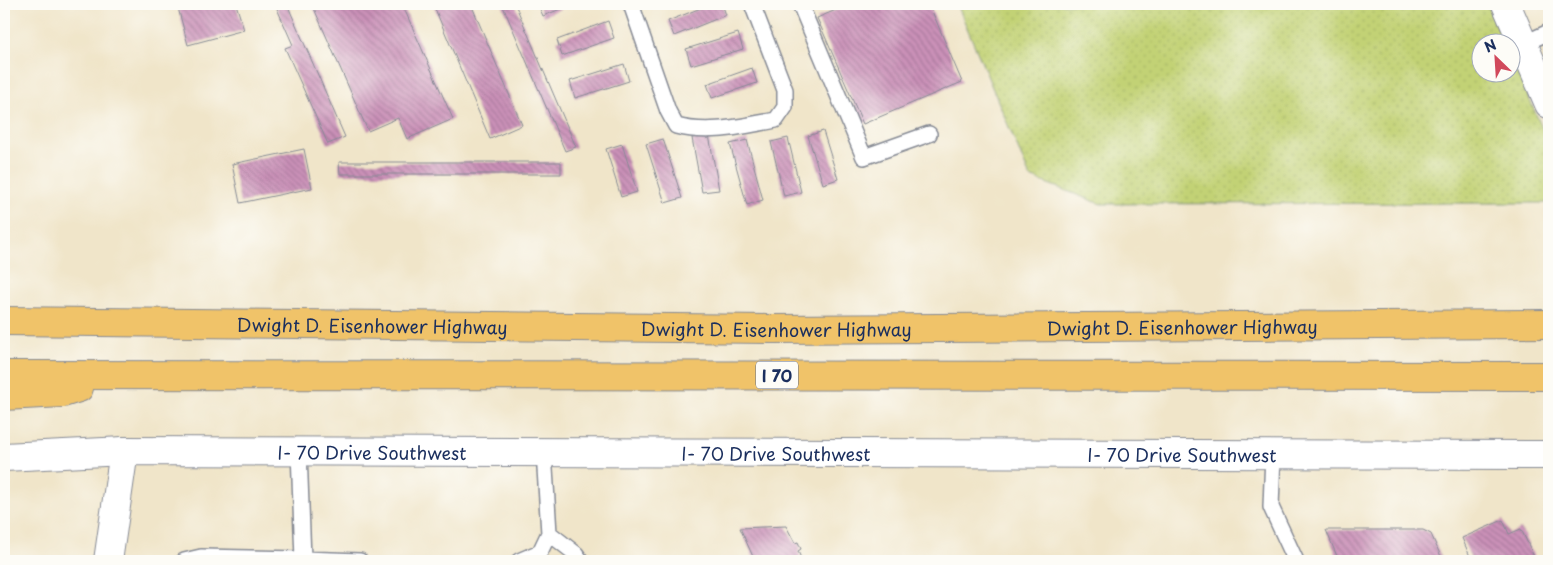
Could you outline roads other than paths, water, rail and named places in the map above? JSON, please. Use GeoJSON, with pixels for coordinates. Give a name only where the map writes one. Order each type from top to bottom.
{"type":"FeatureCollection","features":[{"type":"Feature","properties":{"kind":"highway","name":"Dwight D. Eisenhower Highway"},"geometry":{"type":"LineString","coordinates":[[4,321],[772,329],[1549,324]]}},
{"type":"Feature","properties":{"kind":"highway","name":"I 70"},"geometry":{"type":"LineString","coordinates":[[4,375],[1549,376]]}},
{"type":"Feature","properties":{"kind":"highway"},"geometry":{"type":"LineString","coordinates":[[4,396],[63,393],[124,375]]}},
{"type":"Feature","properties":{"kind":"street"},"geometry":{"type":"LineString","coordinates":[[1506,4],[1549,104]]}},
{"type":"Feature","properties":{"kind":"street"},"geometry":{"type":"LineString","coordinates":[[108,561],[124,451]]}},
{"type":"Feature","properties":{"kind":"street","name":"I- 70 Drive Southwest"},"geometry":{"type":"LineString","coordinates":[[4,457],[124,451],[1549,455]]}},
{"type":"Feature","properties":{"kind":"lane"},"geometry":{"type":"LineString","coordinates":[[631,4],[668,111],[676,126],[692,130],[712,131],[776,120],[785,107],[784,90],[752,4]]}},
{"type":"Feature","properties":{"kind":"lane"},"geometry":{"type":"LineString","coordinates":[[800,4],[864,157],[928,134]]}},
{"type":"Feature","properties":{"kind":"lane"},"geometry":{"type":"LineString","coordinates":[[1523,44],[1549,32]]}},
{"type":"Feature","properties":{"kind":"lane"},"geometry":{"type":"LineString","coordinates":[[299,451],[303,559]]}},
{"type":"Feature","properties":{"kind":"lane"},"geometry":{"type":"LineString","coordinates":[[519,561],[540,552],[549,533],[544,452]]}},
{"type":"Feature","properties":{"kind":"lane"},"geometry":{"type":"LineString","coordinates":[[1273,454],[1271,506],[1296,561]]}},
{"type":"Feature","properties":{"kind":"lane"},"geometry":{"type":"LineString","coordinates":[[549,533],[576,554],[581,561]]}},
{"type":"Feature","properties":{"kind":"lane"},"geometry":{"type":"LineString","coordinates":[[184,561],[201,557],[360,561]]}}]}
